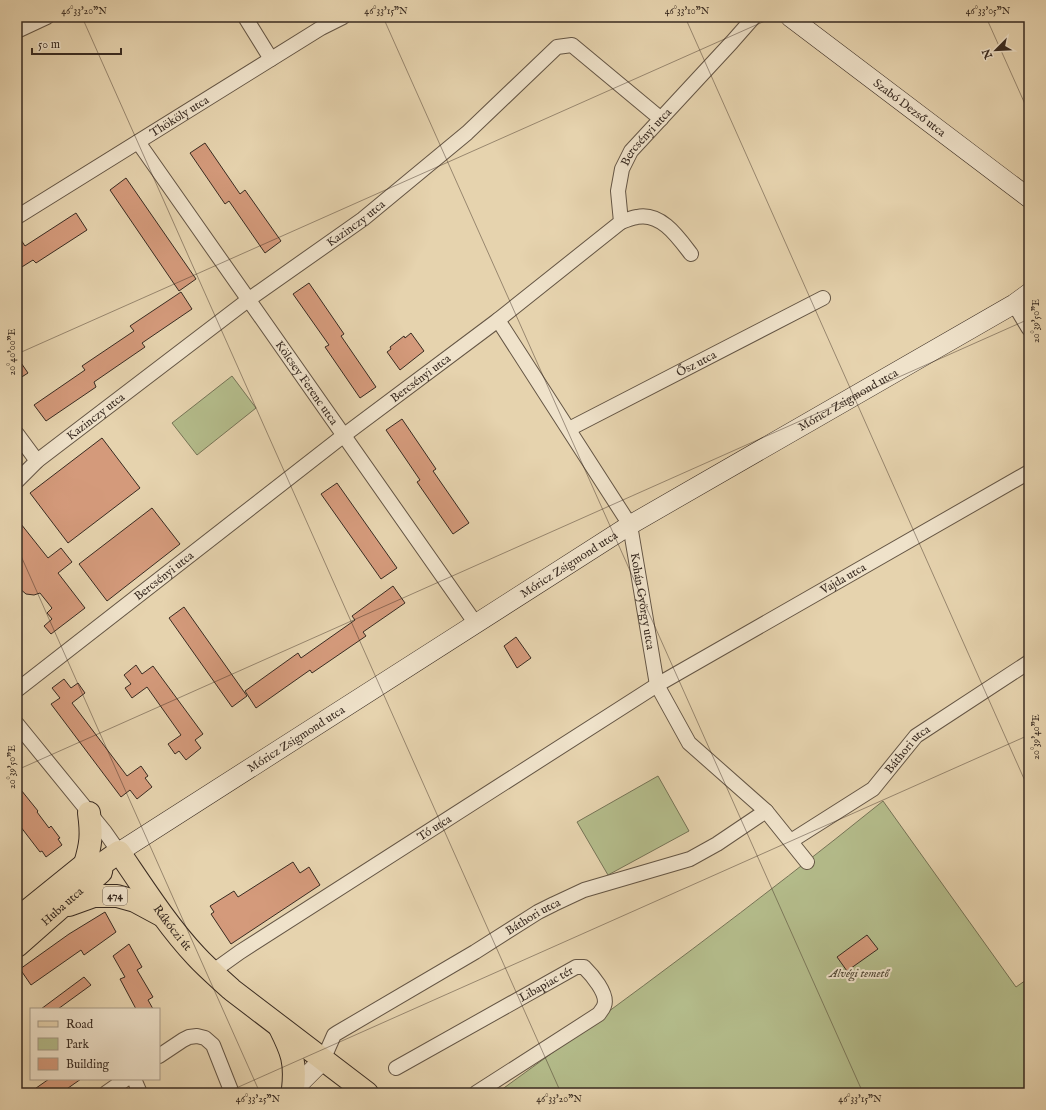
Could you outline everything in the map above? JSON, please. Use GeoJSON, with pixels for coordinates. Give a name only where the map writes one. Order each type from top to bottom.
{"type":"FeatureCollection","features":[{"type":"Feature","properties":{"kind":"main road","name":"Szabó Dezső utca"},"geometry":{"type":"LineString","coordinates":[[790,17],[1029,198]]}},
{"type":"Feature","properties":{"kind":"main road","name":"Móricz Zsigmond utca"},"geometry":{"type":"LineString","coordinates":[[102,860],[630,525],[1022,299]]}},
{"type":"Feature","properties":{"kind":"main road"},"geometry":{"type":"LineString","coordinates":[[89,813],[92,831],[90,846],[102,860]]}},
{"type":"Feature","properties":{"kind":"main road","name":"Huba utca"},"geometry":{"type":"LineString","coordinates":[[17,946],[101,872],[102,860]]}},
{"type":"Feature","properties":{"kind":"main road","name":"Huba utca"},"geometry":{"type":"LineString","coordinates":[[17,919],[102,860]]}},
{"type":"Feature","properties":{"kind":"main road","name":"Rákóczi út"},"geometry":{"type":"LineString","coordinates":[[102,860],[165,918],[196,956],[232,990],[367,1093]]}},
{"type":"Feature","properties":{"kind":"main road","name":"474"},"geometry":{"type":"LineString","coordinates":[[61,908],[94,896],[117,896],[135,901],[165,918]]}},
{"type":"Feature","properties":{"kind":"main road"},"geometry":{"type":"LineString","coordinates":[[279,1027],[291,1051],[294,1065],[292,1091]]}},
{"type":"Feature","properties":{"kind":"main road"},"geometry":{"type":"LineString","coordinates":[[292,1091],[323,1060]]}},
{"type":"Feature","properties":{"kind":"street"},"geometry":{"type":"LineString","coordinates":[[17,31],[47,17]]}},
{"type":"Feature","properties":{"kind":"street"},"geometry":{"type":"LineString","coordinates":[[245,17],[271,59]]}},
{"type":"Feature","properties":{"kind":"street","name":"Thököly utca"},"geometry":{"type":"LineString","coordinates":[[17,217],[321,28],[343,17]]}},
{"type":"Feature","properties":{"kind":"street","name":"Bercsényi utca"},"geometry":{"type":"LineString","coordinates":[[17,690],[343,436],[498,320],[621,222],[618,191],[622,169],[631,152],[754,17]]}},
{"type":"Feature","properties":{"kind":"street","name":"Kazinczy utca"},"geometry":{"type":"LineString","coordinates":[[17,481],[37,461],[248,300],[363,219],[467,133],[557,47],[572,46],[661,119]]}},
{"type":"Feature","properties":{"kind":"street","name":"Kölcsey Ferenc utca"},"geometry":{"type":"LineString","coordinates":[[138,142],[476,624]]}},
{"type":"Feature","properties":{"kind":"street"},"geometry":{"type":"LineString","coordinates":[[621,222],[638,216],[656,218],[676,234],[691,254]]}},
{"type":"Feature","properties":{"kind":"street","name":"Ősz utca"},"geometry":{"type":"LineString","coordinates":[[569,429],[824,298]]}},
{"type":"Feature","properties":{"kind":"street"},"geometry":{"type":"LineString","coordinates":[[1022,299],[1029,329]]}},
{"type":"Feature","properties":{"kind":"street","name":"Kohán György utca"},"geometry":{"type":"LineString","coordinates":[[498,320],[630,525],[657,685],[689,743],[766,811],[807,862]]}},
{"type":"Feature","properties":{"kind":"street"},"geometry":{"type":"LineString","coordinates":[[17,434],[37,461]]}},
{"type":"Feature","properties":{"kind":"street","name":"Vajda utca"},"geometry":{"type":"LineString","coordinates":[[657,685],[1029,472]]}},
{"type":"Feature","properties":{"kind":"street","name":"Báthori utca"},"geometry":{"type":"LineString","coordinates":[[791,841],[872,789],[916,736],[1029,662]]}},
{"type":"Feature","properties":{"kind":"street","name":"Tó utca"},"geometry":{"type":"LineString","coordinates":[[212,972],[657,685]]}},
{"type":"Feature","properties":{"kind":"street","name":"Rákóczi út"},"geometry":{"type":"LineString","coordinates":[[17,724],[89,813],[102,860]]}},
{"type":"Feature","properties":{"kind":"street","name":"Báthori utca"},"geometry":{"type":"LineString","coordinates":[[323,1060],[334,1035],[475,952],[538,912],[584,890],[690,860],[766,811]]}},
{"type":"Feature","properties":{"kind":"street","name":"Libapiac tér"},"geometry":{"type":"LineString","coordinates":[[396,1068],[576,967],[584,967],[593,976],[604,996],[605,1005],[599,1014],[476,1093]]}},
{"type":"Feature","properties":{"kind":"street"},"geometry":{"type":"LineString","coordinates":[[160,1055],[189,1037],[198,1036],[205,1038],[213,1045],[232,1092]]}},
{"type":"Feature","properties":{"kind":"street"},"geometry":{"type":"LineString","coordinates":[[106,1093],[125,1080]]}},
{"type":"Feature","properties":{"kind":"street"},"geometry":{"type":"LineString","coordinates":[[134,1080],[140,1093]]}},
{"type":"Feature","properties":{"kind":"green space"},"geometry":{"type":"Polygon","coordinates":[[[232,376],[256,408],[197,455],[172,423],[232,376]]]}},
{"type":"Feature","properties":{"kind":"green space"},"geometry":{"type":"Polygon","coordinates":[[[658,776],[689,831],[608,875],[577,822],[658,776]]]}},
{"type":"Feature","properties":{"kind":"green space","name":"Alvégi temető"},"geometry":{"type":"Polygon","coordinates":[[[883,801],[1016,987],[1029,978],[1029,1093],[497,1093],[692,949],[883,801]]]}},
{"type":"Feature","properties":{"kind":"building"},"geometry":{"type":"Polygon","coordinates":[[[205,143],[240,194],[245,190],[281,241],[265,253],[229,201],[225,204],[190,153],[205,143]]]}},
{"type":"Feature","properties":{"kind":"building"},"geometry":{"type":"Polygon","coordinates":[[[126,178],[196,279],[179,291],[110,190],[126,178]]]}},
{"type":"Feature","properties":{"kind":"building"},"geometry":{"type":"Polygon","coordinates":[[[76,213],[87,230],[36,263],[33,260],[17,270],[17,234],[25,246],[76,213]]]}},
{"type":"Feature","properties":{"kind":"building"},"geometry":{"type":"Polygon","coordinates":[[[309,283],[344,334],[341,336],[376,387],[360,398],[325,347],[329,345],[293,294],[309,283]]]}},
{"type":"Feature","properties":{"kind":"building"},"geometry":{"type":"Polygon","coordinates":[[[181,292],[192,309],[142,343],[145,347],[94,382],[96,387],[46,421],[34,405],[85,370],[82,366],[134,331],[130,326],[181,292]]]}},
{"type":"Feature","properties":{"kind":"building"},"geometry":{"type":"Polygon","coordinates":[[[411,333],[424,351],[400,370],[387,352],[391,349],[390,347],[404,336],[405,338],[411,333]]]}},
{"type":"Feature","properties":{"kind":"building"},"geometry":{"type":"Polygon","coordinates":[[[17,357],[28,373],[17,380],[17,357]]]}},
{"type":"Feature","properties":{"kind":"building"},"geometry":{"type":"Polygon","coordinates":[[[402,419],[436,469],[433,471],[469,523],[453,534],[417,482],[420,480],[386,430],[402,419]]]}},
{"type":"Feature","properties":{"kind":"building"},"geometry":{"type":"Polygon","coordinates":[[[102,438],[140,488],[68,543],[30,493],[102,438]]]}},
{"type":"Feature","properties":{"kind":"building"},"geometry":{"type":"Polygon","coordinates":[[[337,483],[397,568],[381,579],[321,494],[337,483]]]}},
{"type":"Feature","properties":{"kind":"building"},"geometry":{"type":"Polygon","coordinates":[[[152,508],[180,544],[107,601],[79,564],[152,508]]]}},
{"type":"Feature","properties":{"kind":"building"},"geometry":{"type":"Polygon","coordinates":[[[17,519],[48,558],[61,548],[72,562],[58,573],[85,608],[51,634],[44,626],[52,619],[47,613],[52,608],[40,593],[34,595],[26,594],[19,588],[17,583],[17,578],[21,569],[17,564],[17,519]]]}},
{"type":"Feature","properties":{"kind":"building"},"geometry":{"type":"Polygon","coordinates":[[[393,586],[405,603],[363,632],[366,636],[312,673],[310,670],[256,708],[245,691],[298,653],[301,658],[355,620],[352,616],[393,586]]]}},
{"type":"Feature","properties":{"kind":"building"},"geometry":{"type":"Polygon","coordinates":[[[184,607],[247,696],[232,707],[169,618],[184,607]]]}},
{"type":"Feature","properties":{"kind":"building"},"geometry":{"type":"Polygon","coordinates":[[[516,637],[531,658],[517,668],[504,646],[516,637]]]}},
{"type":"Feature","properties":{"kind":"building"},"geometry":{"type":"Polygon","coordinates":[[[136,665],[142,674],[153,666],[203,734],[195,740],[201,748],[186,760],[179,751],[175,754],[168,744],[181,735],[147,687],[132,698],[125,688],[131,684],[124,675],[136,665]]]}},
{"type":"Feature","properties":{"kind":"building"},"geometry":{"type":"Polygon","coordinates":[[[64,679],[71,688],[78,683],[85,693],[72,703],[127,776],[141,766],[148,776],[145,778],[152,787],[137,799],[130,790],[121,797],[51,704],[60,698],[52,688],[64,679]]]}},
{"type":"Feature","properties":{"kind":"building"},"geometry":{"type":"Polygon","coordinates":[[[17,785],[38,811],[37,812],[49,828],[51,826],[60,838],[58,839],[62,845],[46,857],[42,851],[40,852],[17,822],[17,785]]]}},
{"type":"Feature","properties":{"kind":"building"},"geometry":{"type":"Polygon","coordinates":[[[293,862],[300,873],[309,867],[320,885],[231,944],[211,914],[214,912],[210,906],[234,891],[238,897],[293,862]]]}},
{"type":"Feature","properties":{"kind":"building"},"geometry":{"type":"Polygon","coordinates":[[[105,912],[116,932],[84,955],[81,950],[31,985],[20,969],[69,934],[105,912]]]}},
{"type":"Feature","properties":{"kind":"building"},"geometry":{"type":"Polygon","coordinates":[[[867,935],[878,949],[847,971],[837,957],[867,935]]]}},
{"type":"Feature","properties":{"kind":"building"},"geometry":{"type":"Polygon","coordinates":[[[129,944],[142,967],[137,970],[153,997],[148,1000],[152,1008],[135,1008],[120,979],[125,977],[113,956],[129,944]]]}},
{"type":"Feature","properties":{"kind":"building"},"geometry":{"type":"Polygon","coordinates":[[[84,977],[91,985],[59,1008],[42,1008],[84,977]]]}},
{"type":"Feature","properties":{"kind":"building"},"geometry":{"type":"Polygon","coordinates":[[[48,1080],[80,1080],[61,1093],[29,1093],[48,1080]]]}}]}
